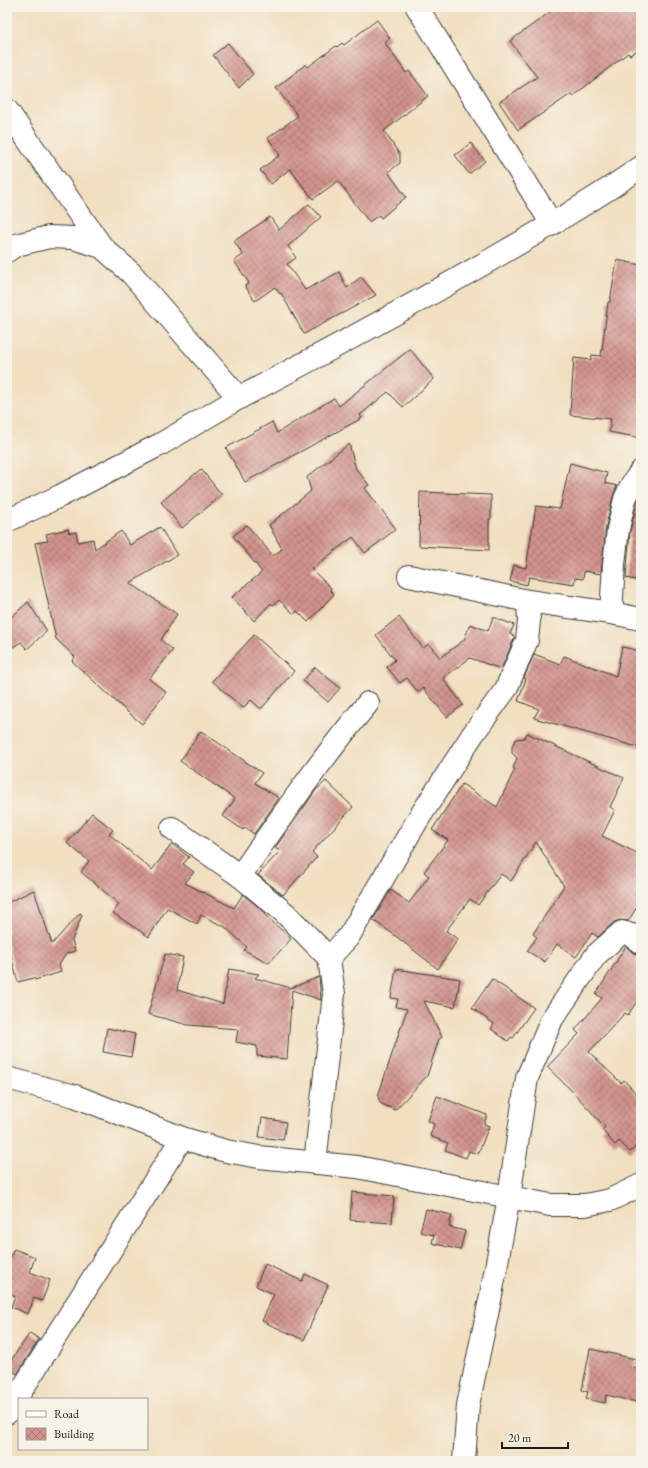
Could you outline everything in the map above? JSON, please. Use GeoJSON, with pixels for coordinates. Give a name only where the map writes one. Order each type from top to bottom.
{"type":"FeatureCollection","features":[{"type":"Feature","properties":{"kind":"street"},"geometry":{"type":"LineString","coordinates":[[417,7],[552,224]]}},
{"type":"Feature","properties":{"kind":"street"},"geometry":{"type":"LineString","coordinates":[[7,110],[102,247],[131,274],[239,398]]}},
{"type":"Feature","properties":{"kind":"street"},"geometry":{"type":"LineString","coordinates":[[7,521],[60,496],[161,444],[239,398],[421,300],[552,224],[617,184],[641,167]]}},
{"type":"Feature","properties":{"kind":"street"},"geometry":{"type":"LineString","coordinates":[[7,251],[16,245],[49,237],[73,238],[102,247]]}},
{"type":"Feature","properties":{"kind":"street"},"geometry":{"type":"LineString","coordinates":[[611,613],[614,564],[618,529],[624,499],[632,484],[641,472]]}},
{"type":"Feature","properties":{"kind":"street"},"geometry":{"type":"LineString","coordinates":[[410,576],[528,602],[611,613],[641,619]]}},
{"type":"Feature","properties":{"kind":"street"},"geometry":{"type":"LineString","coordinates":[[330,958],[349,936],[417,820],[473,734],[506,689],[527,640],[529,622],[528,602]]}},
{"type":"Feature","properties":{"kind":"street"},"geometry":{"type":"LineString","coordinates":[[240,876],[297,795],[368,703]]}},
{"type":"Feature","properties":{"kind":"street"},"geometry":{"type":"LineString","coordinates":[[172,828],[240,876],[285,913],[330,958],[334,994],[315,1163]]}},
{"type":"Feature","properties":{"kind":"street"},"geometry":{"type":"LineString","coordinates":[[464,1461],[468,1405],[492,1295],[527,1078],[552,1019],[596,955],[622,932],[632,935],[641,944]]}},
{"type":"Feature","properties":{"kind":"street"},"geometry":{"type":"LineString","coordinates":[[7,1078],[75,1096],[182,1138],[226,1151],[259,1157],[358,1167],[550,1206],[585,1205],[610,1200],[641,1185]]}},
{"type":"Feature","properties":{"kind":"street"},"geometry":{"type":"LineString","coordinates":[[7,1413],[182,1138]]}},
{"type":"Feature","properties":{"kind":"building"},"geometry":{"type":"Polygon","coordinates":[[[557,7],[641,7],[641,48],[630,55],[628,53],[573,96],[571,94],[518,130],[499,102],[537,77],[510,41],[557,7]]]}},
{"type":"Feature","properties":{"kind":"building"},"geometry":{"type":"Polygon","coordinates":[[[377,20],[390,38],[385,43],[406,73],[409,71],[428,96],[384,131],[400,155],[400,163],[388,172],[406,197],[381,218],[379,215],[369,222],[338,181],[313,199],[290,169],[271,184],[260,170],[280,155],[268,138],[298,116],[276,88],[306,64],[308,67],[336,46],[337,47],[342,43],[344,45],[377,20]]]}},
{"type":"Feature","properties":{"kind":"building"},"geometry":{"type":"Polygon","coordinates":[[[228,43],[253,74],[239,88],[213,55],[228,43]]]}},
{"type":"Feature","properties":{"kind":"building"},"geometry":{"type":"Polygon","coordinates":[[[471,143],[485,161],[469,174],[455,155],[471,143]]]}},
{"type":"Feature","properties":{"kind":"building"},"geometry":{"type":"Polygon","coordinates":[[[309,204],[321,217],[288,246],[296,258],[287,264],[305,290],[339,272],[347,288],[361,277],[376,295],[304,334],[281,293],[280,294],[275,287],[255,301],[245,286],[249,283],[234,261],[243,255],[234,241],[270,217],[279,230],[309,204]]]}},
{"type":"Feature","properties":{"kind":"building"},"geometry":{"type":"Polygon","coordinates":[[[617,260],[641,265],[641,438],[609,432],[611,419],[570,415],[574,358],[591,360],[592,355],[601,356],[608,302],[610,302],[617,260]]]}},
{"type":"Feature","properties":{"kind":"building"},"geometry":{"type":"Polygon","coordinates":[[[410,349],[434,379],[403,407],[388,392],[360,415],[362,418],[245,482],[226,448],[272,422],[277,433],[334,398],[339,406],[410,349]]]}},
{"type":"Feature","properties":{"kind":"building"},"geometry":{"type":"Polygon","coordinates":[[[349,444],[356,469],[369,485],[365,488],[396,529],[365,553],[353,537],[311,569],[331,588],[330,590],[334,594],[308,622],[297,611],[294,614],[279,600],[273,605],[271,603],[254,621],[232,597],[262,572],[233,536],[247,525],[273,556],[282,549],[269,525],[311,491],[307,477],[349,444]]]}},
{"type":"Feature","properties":{"kind":"building"},"geometry":{"type":"Polygon","coordinates":[[[570,463],[607,473],[605,483],[617,486],[613,496],[606,526],[601,574],[584,571],[583,579],[575,578],[574,584],[529,577],[527,585],[510,581],[514,565],[526,568],[536,506],[560,509],[570,463]]]}},
{"type":"Feature","properties":{"kind":"building"},"geometry":{"type":"Polygon","coordinates":[[[201,469],[222,495],[182,528],[161,502],[201,469]]]}},
{"type":"Feature","properties":{"kind":"building"},"geometry":{"type":"Polygon","coordinates":[[[420,492],[491,495],[489,550],[419,546],[420,492]]]}},
{"type":"Feature","properties":{"kind":"building"},"geometry":{"type":"Polygon","coordinates":[[[641,494],[641,581],[626,578],[630,531],[637,503],[641,494]]]}},
{"type":"Feature","properties":{"kind":"building"},"geometry":{"type":"Polygon","coordinates":[[[160,527],[177,555],[130,583],[177,614],[161,640],[173,650],[149,679],[166,692],[142,724],[72,661],[75,657],[56,639],[35,543],[48,541],[46,534],[68,529],[69,533],[76,532],[78,542],[93,539],[95,549],[121,531],[130,545],[160,527]]]}},
{"type":"Feature","properties":{"kind":"building"},"geometry":{"type":"Polygon","coordinates":[[[28,602],[47,631],[27,649],[21,642],[7,651],[7,621],[28,602]]]}},
{"type":"Feature","properties":{"kind":"building"},"geometry":{"type":"Polygon","coordinates":[[[399,617],[423,648],[429,644],[440,658],[464,640],[470,624],[488,631],[493,617],[514,625],[510,634],[515,637],[501,669],[470,658],[443,678],[463,705],[447,717],[423,688],[418,692],[407,678],[400,683],[387,667],[395,660],[376,635],[399,617]]]}},
{"type":"Feature","properties":{"kind":"building"},"geometry":{"type":"Polygon","coordinates":[[[254,635],[294,671],[262,708],[251,700],[243,708],[212,681],[254,635]]]}},
{"type":"Feature","properties":{"kind":"building"},"geometry":{"type":"Polygon","coordinates":[[[622,647],[641,651],[641,748],[534,718],[539,709],[518,701],[526,679],[524,678],[534,654],[560,664],[564,656],[616,676],[622,647]]]}},
{"type":"Feature","properties":{"kind":"building"},"geometry":{"type":"Polygon","coordinates":[[[315,667],[340,688],[328,702],[303,681],[315,667]]]}},
{"type":"Feature","properties":{"kind":"building"},"geometry":{"type":"Polygon","coordinates":[[[201,731],[262,773],[255,783],[279,798],[254,834],[245,827],[243,830],[223,816],[235,799],[180,761],[201,731]]]}},
{"type":"Feature","properties":{"kind":"building"},"geometry":{"type":"Polygon","coordinates":[[[527,733],[624,778],[610,807],[615,810],[602,836],[641,855],[641,882],[635,894],[641,898],[641,901],[628,921],[620,920],[614,922],[598,937],[592,933],[576,957],[557,944],[545,962],[527,951],[537,937],[533,934],[564,886],[536,842],[511,881],[501,874],[478,905],[470,899],[446,931],[458,939],[438,969],[373,920],[391,890],[409,903],[429,876],[424,872],[448,840],[432,830],[462,784],[497,807],[515,769],[513,768],[517,758],[512,753],[512,746],[516,739],[524,738],[527,733]]]}},
{"type":"Feature","properties":{"kind":"building"},"geometry":{"type":"Polygon","coordinates":[[[326,781],[353,807],[312,852],[317,857],[283,895],[258,875],[280,851],[275,848],[316,790],[326,781]]]}},
{"type":"Feature","properties":{"kind":"building"},"geometry":{"type":"Polygon","coordinates":[[[92,813],[113,830],[109,834],[152,870],[172,844],[189,857],[183,864],[194,872],[185,883],[234,908],[243,894],[266,913],[265,915],[291,939],[269,963],[244,950],[247,947],[225,927],[201,915],[197,924],[167,908],[149,937],[113,913],[119,904],[81,872],[89,861],[67,843],[92,813]]]}},
{"type":"Feature","properties":{"kind":"building"},"geometry":{"type":"Polygon","coordinates":[[[34,890],[52,944],[80,913],[82,915],[72,940],[75,951],[66,954],[59,965],[61,972],[35,980],[34,978],[18,982],[7,942],[7,903],[34,890]]]}},
{"type":"Feature","properties":{"kind":"building"},"geometry":{"type":"Polygon","coordinates":[[[626,946],[633,953],[641,955],[641,995],[628,1015],[625,1013],[589,1052],[621,1083],[624,1080],[641,1099],[641,1142],[630,1152],[619,1141],[615,1145],[602,1130],[605,1127],[574,1093],[547,1067],[579,1034],[575,1030],[602,998],[596,994],[626,946]]]}},
{"type":"Feature","properties":{"kind":"building"},"geometry":{"type":"Polygon","coordinates":[[[165,954],[183,957],[177,990],[223,1004],[229,969],[259,974],[255,978],[291,988],[319,977],[321,1000],[292,990],[287,1059],[257,1056],[257,1046],[236,1042],[238,1029],[188,1025],[148,1014],[165,954]]]}},
{"type":"Feature","properties":{"kind":"building"},"geometry":{"type":"Polygon","coordinates":[[[396,969],[460,979],[455,1007],[424,1001],[442,1037],[439,1039],[427,1076],[395,1110],[380,1103],[378,1096],[407,1009],[396,1007],[398,999],[391,998],[396,969]]]}},
{"type":"Feature","properties":{"kind":"building"},"geometry":{"type":"Polygon","coordinates":[[[492,979],[534,1008],[513,1038],[511,1037],[508,1041],[491,1029],[494,1024],[472,1008],[492,979]]]}},
{"type":"Feature","properties":{"kind":"building"},"geometry":{"type":"Polygon","coordinates":[[[107,1028],[135,1034],[131,1057],[103,1052],[107,1028]]]}},
{"type":"Feature","properties":{"kind":"building"},"geometry":{"type":"Polygon","coordinates":[[[437,1096],[487,1115],[484,1124],[489,1126],[478,1154],[469,1151],[466,1158],[445,1150],[448,1143],[430,1136],[434,1124],[428,1121],[437,1096]]]}},
{"type":"Feature","properties":{"kind":"building"},"geometry":{"type":"Polygon","coordinates":[[[262,1118],[286,1122],[283,1140],[259,1137],[262,1118]]]}},
{"type":"Feature","properties":{"kind":"building"},"geometry":{"type":"Polygon","coordinates":[[[352,1192],[394,1196],[392,1223],[350,1220],[352,1192]]]}},
{"type":"Feature","properties":{"kind":"building"},"geometry":{"type":"Polygon","coordinates":[[[426,1209],[452,1215],[449,1227],[465,1231],[460,1250],[432,1243],[434,1235],[420,1232],[426,1209]]]}},
{"type":"Feature","properties":{"kind":"building"},"geometry":{"type":"Polygon","coordinates":[[[14,1249],[35,1257],[30,1272],[50,1280],[42,1301],[34,1298],[28,1314],[11,1307],[15,1296],[7,1292],[7,1266],[14,1249]]]}},
{"type":"Feature","properties":{"kind":"building"},"geometry":{"type":"Polygon","coordinates":[[[265,1264],[302,1281],[305,1274],[328,1285],[304,1340],[262,1321],[274,1294],[256,1286],[265,1264]]]}},
{"type":"Feature","properties":{"kind":"building"},"geometry":{"type":"Polygon","coordinates":[[[30,1333],[39,1339],[17,1374],[7,1366],[30,1333]]]}},
{"type":"Feature","properties":{"kind":"building"},"geometry":{"type":"Polygon","coordinates":[[[590,1349],[636,1359],[634,1367],[641,1369],[641,1403],[606,1395],[605,1403],[586,1399],[588,1392],[582,1390],[590,1349]]]}}]}
